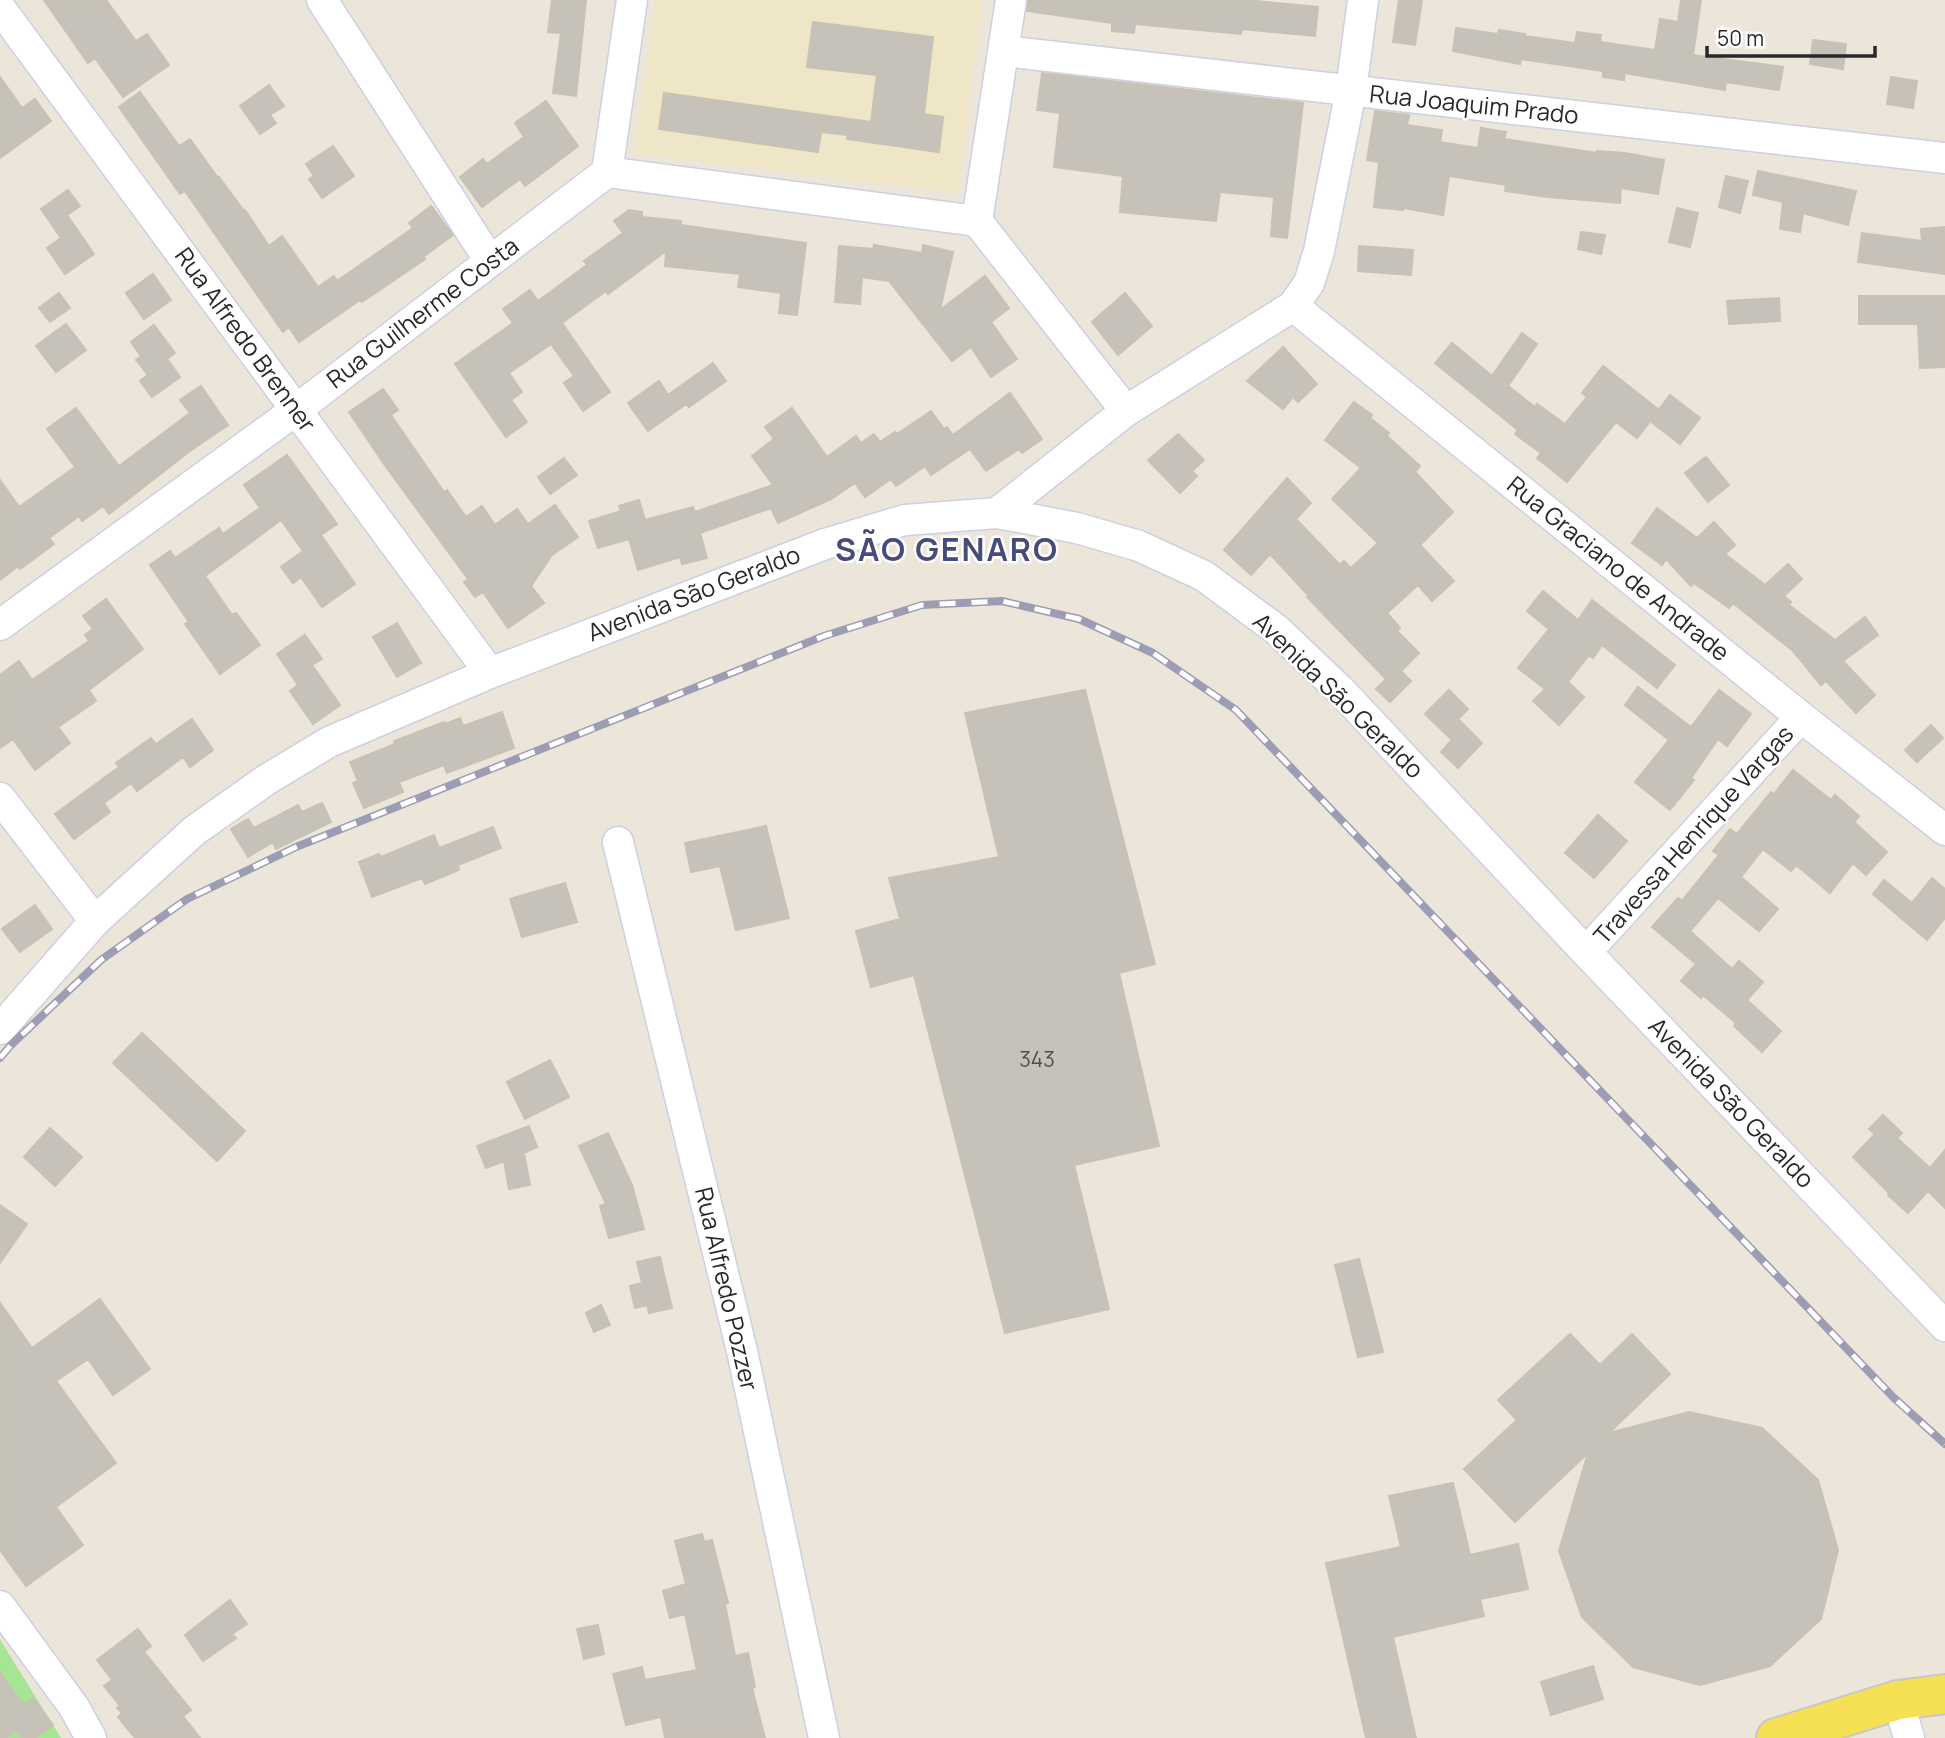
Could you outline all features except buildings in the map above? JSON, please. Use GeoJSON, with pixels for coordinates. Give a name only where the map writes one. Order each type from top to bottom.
{"type":"FeatureCollection","features":[{"type":"Feature","properties":{"kind":"main road"},"geometry":{"type":"LineString","coordinates":[[1776,1738],[1898,1700],[1945,1694]]}},
{"type":"Feature","properties":{"kind":"street"},"geometry":{"type":"LineString","coordinates":[[322,0],[490,261]]}},
{"type":"Feature","properties":{"kind":"street"},"geometry":{"type":"LineString","coordinates":[[632,0],[607,172],[977,221],[1126,411]]}},
{"type":"Feature","properties":{"kind":"street"},"geometry":{"type":"LineString","coordinates":[[977,221],[1011,0]]}},
{"type":"Feature","properties":{"kind":"street"},"geometry":{"type":"LineString","coordinates":[[997,513],[1126,411],[1293,306],[1309,283],[1319,251],[1351,91],[1363,0]]}},
{"type":"Feature","properties":{"kind":"street","name":"Rua Alfredo Brenner"},"geometry":{"type":"LineString","coordinates":[[0,8],[490,673]]}},
{"type":"Feature","properties":{"kind":"street","name":"Rua Joaquim Prado"},"geometry":{"type":"LineString","coordinates":[[1003,51],[1945,158]]}},
{"type":"Feature","properties":{"kind":"street","name":"Rua Guilherme Costa"},"geometry":{"type":"LineString","coordinates":[[0,625],[296,410],[607,172]]}},
{"type":"Feature","properties":{"kind":"street","name":"Rua Graciano de Andrade"},"geometry":{"type":"LineString","coordinates":[[1293,306],[1945,831]]}},
{"type":"Feature","properties":{"kind":"street","name":"Avenida São Geraldo"},"geometry":{"type":"LineString","coordinates":[[0,1029],[95,922],[194,831],[266,780],[329,742],[490,673],[825,544],[905,520],[997,513],[1077,528],[1139,546],[1205,576],[1277,630],[1342,692],[1586,952],[1945,1326]]}},
{"type":"Feature","properties":{"kind":"street","name":"Travessa Henrique Vargas"},"geometry":{"type":"LineString","coordinates":[[1586,952],[1801,717]]}},
{"type":"Feature","properties":{"kind":"street"},"geometry":{"type":"LineString","coordinates":[[0,798],[95,922]]}},
{"type":"Feature","properties":{"kind":"street","name":"Rua Alfredo Pozzer"},"geometry":{"type":"LineString","coordinates":[[618,842],[742,1351],[824,1738]]}},
{"type":"Feature","properties":{"kind":"street"},"geometry":{"type":"LineString","coordinates":[[0,1606],[74,1707],[91,1738]]}},
{"type":"Feature","properties":{"kind":"street"},"geometry":{"type":"LineString","coordinates":[[1898,1700],[1909,1738]]}},
{"type":"Feature","properties":{"kind":"shaded area"},"geometry":{"type":"Polygon","coordinates":[[[656,0],[982,0],[958,193],[634,153],[656,0]]]}},
{"type":"Feature","properties":{"kind":"green space"},"geometry":{"type":"Polygon","coordinates":[[[1,1641],[61,1738],[0,1738],[1,1641]]]}},
{"type":"Feature","properties":{"kind":"railway"},"geometry":{"type":"LineString","coordinates":[[0,1058],[101,960],[187,899],[296,847],[824,636],[922,605],[1002,601],[1079,619],[1153,653],[1236,710],[1893,1397],[1945,1444]]}},
{"type":"Feature","properties":{"kind":"district","name":"SÃO GENARO"},"geometry":{"type":"Point","coordinates":[947,550]}}]}
